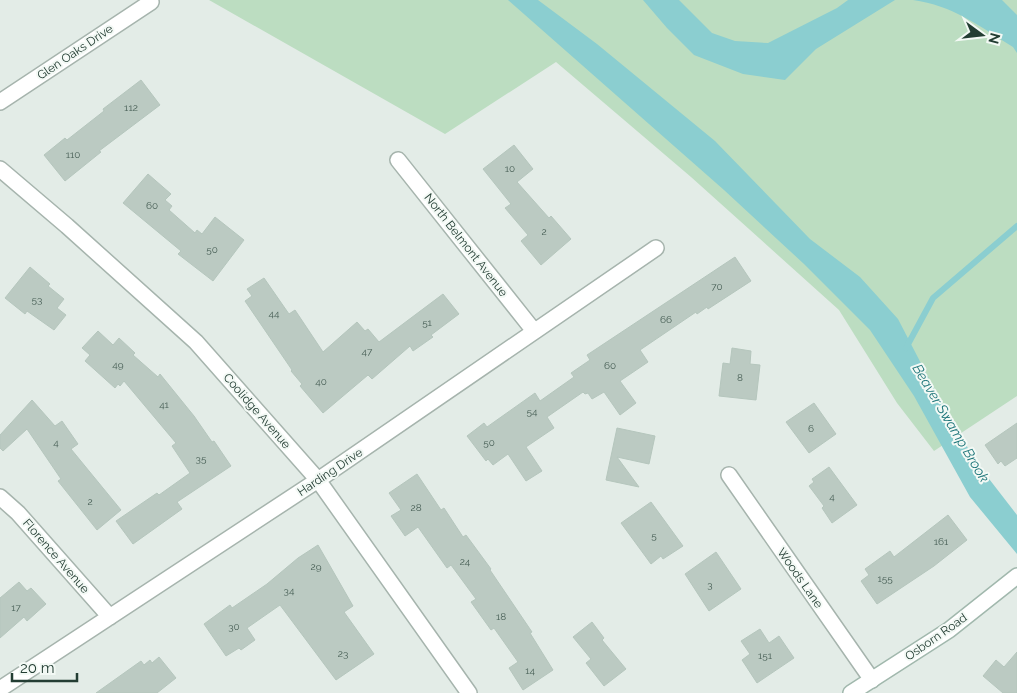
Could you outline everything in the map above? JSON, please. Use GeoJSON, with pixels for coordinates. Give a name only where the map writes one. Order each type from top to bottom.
{"type":"FeatureCollection","features":[{"type":"Feature","properties":{"kind":"street","name":"Glen Oaks Drive"},"geometry":{"type":"LineString","coordinates":[[0,102],[151,2]]}},
{"type":"Feature","properties":{"kind":"street","name":"North Belmont Avenue"},"geometry":{"type":"LineString","coordinates":[[398,160],[534,331]]}},
{"type":"Feature","properties":{"kind":"street","name":"Coolidge Avenue"},"geometry":{"type":"LineString","coordinates":[[0,169],[196,342],[318,480],[469,693]]}},
{"type":"Feature","properties":{"kind":"street","name":"Harding Drive"},"geometry":{"type":"LineString","coordinates":[[0,689],[318,480],[656,248]]}},
{"type":"Feature","properties":{"kind":"street","name":"Woods Lane"},"geometry":{"type":"LineString","coordinates":[[729,475],[872,680]]}},
{"type":"Feature","properties":{"kind":"street","name":"Florence Avenue"},"geometry":{"type":"LineString","coordinates":[[0,498],[18,513],[110,617]]}},
{"type":"Feature","properties":{"kind":"street","name":"Osborn Road"},"geometry":{"type":"LineString","coordinates":[[851,693],[949,630],[1016,577]]}},
{"type":"Feature","properties":{"kind":"green space"},"geometry":{"type":"Polygon","coordinates":[[[209,0],[1017,0],[1017,396],[934,451],[897,403],[839,310],[691,177],[556,62],[445,134],[209,0]]]}},
{"type":"Feature","properties":{"kind":"water"},"geometry":{"type":"Polygon","coordinates":[[[508,0],[538,0],[597,44],[715,141],[810,239],[860,277],[898,319],[940,400],[976,462],[1017,515],[1017,554],[970,497],[914,396],[870,330],[804,264],[724,190],[508,0]]]}},
{"type":"Feature","properties":{"kind":"water"},"geometry":{"type":"Polygon","coordinates":[[[643,0],[679,0],[712,33],[735,41],[768,43],[837,8],[848,0],[895,0],[816,49],[785,80],[743,74],[694,55],[643,0]]]}},
{"type":"Feature","properties":{"kind":"water"},"geometry":{"type":"Polygon","coordinates":[[[913,0],[1002,0],[1017,15],[1017,53],[1013,47],[966,18],[941,7],[913,0]]]}},
{"type":"Feature","properties":{"kind":"building"},"geometry":{"type":"Polygon","coordinates":[[[141,80],[160,105],[99,151],[101,152],[65,181],[44,155],[65,138],[67,140],[141,80]]]}},
{"type":"Feature","properties":{"kind":"building"},"geometry":{"type":"Polygon","coordinates":[[[514,145],[533,169],[517,182],[549,218],[551,216],[571,239],[541,265],[521,241],[528,235],[505,208],[511,204],[483,169],[514,145]]]}},
{"type":"Feature","properties":{"kind":"building"},"geometry":{"type":"Polygon","coordinates":[[[148,174],[171,194],[165,200],[172,206],[169,210],[195,233],[197,230],[202,234],[215,217],[244,240],[213,281],[178,254],[181,251],[123,203],[148,174]]]}},
{"type":"Feature","properties":{"kind":"building"},"geometry":{"type":"Polygon","coordinates":[[[735,257],[751,281],[708,309],[707,307],[697,314],[696,312],[640,350],[648,362],[620,381],[636,403],[620,415],[604,392],[592,399],[588,393],[585,394],[583,392],[547,417],[554,428],[526,447],[542,471],[526,481],[508,454],[493,465],[488,459],[486,461],[467,436],[484,423],[487,427],[535,393],[540,401],[574,377],[571,373],[590,360],[587,355],[735,257]]]}},
{"type":"Feature","properties":{"kind":"building"},"geometry":{"type":"Polygon","coordinates":[[[30,267],[64,299],[57,308],[66,315],[54,330],[27,311],[25,314],[5,298],[30,267]]]}},
{"type":"Feature","properties":{"kind":"building"},"geometry":{"type":"Polygon","coordinates":[[[264,278],[289,314],[295,310],[323,352],[357,322],[365,331],[368,329],[379,342],[443,294],[459,314],[431,335],[433,337],[413,351],[410,346],[372,379],[368,375],[323,413],[300,386],[302,384],[291,371],[245,301],[252,296],[247,289],[264,278]]]}},
{"type":"Feature","properties":{"kind":"building"},"geometry":{"type":"Polygon","coordinates":[[[98,331],[113,345],[119,338],[135,353],[133,355],[158,377],[160,374],[212,442],[214,441],[231,466],[177,502],[182,509],[133,544],[116,521],[157,493],[159,495],[190,473],[172,446],[176,443],[124,381],[115,388],[85,361],[90,355],[82,348],[98,331]]]}},
{"type":"Feature","properties":{"kind":"building"},"geometry":{"type":"Polygon","coordinates":[[[732,348],[751,351],[750,364],[760,365],[756,400],[719,396],[723,363],[730,364],[732,348]]]}},
{"type":"Feature","properties":{"kind":"building"},"geometry":{"type":"Polygon","coordinates":[[[32,400],[55,426],[62,421],[78,444],[71,449],[121,510],[97,530],[58,481],[61,479],[27,429],[3,451],[0,448],[0,435],[32,400]]]}},
{"type":"Feature","properties":{"kind":"building"},"geometry":{"type":"Polygon","coordinates":[[[814,403],[836,434],[809,453],[786,422],[814,403]]]}},
{"type":"Feature","properties":{"kind":"building"},"geometry":{"type":"Polygon","coordinates":[[[1017,423],[1017,458],[1005,466],[1001,461],[998,464],[985,445],[1017,423]]]}},
{"type":"Feature","properties":{"kind":"building"},"geometry":{"type":"Polygon","coordinates":[[[617,428],[655,436],[649,464],[617,457],[639,487],[606,480],[617,428]]]}},
{"type":"Feature","properties":{"kind":"building"},"geometry":{"type":"Polygon","coordinates":[[[829,467],[857,505],[832,523],[822,508],[824,506],[809,486],[814,482],[812,479],[829,467]]]}},
{"type":"Feature","properties":{"kind":"building"},"geometry":{"type":"Polygon","coordinates":[[[417,474],[441,510],[444,508],[463,537],[466,535],[491,569],[532,632],[530,633],[553,670],[523,690],[509,668],[518,662],[494,628],[491,630],[471,602],[476,599],[451,565],[447,568],[418,527],[405,536],[391,516],[401,510],[389,493],[417,474]]]}},
{"type":"Feature","properties":{"kind":"building"},"geometry":{"type":"Polygon","coordinates":[[[651,502],[683,546],[663,559],[661,556],[651,564],[621,523],[651,502]]]}},
{"type":"Feature","properties":{"kind":"building"},"geometry":{"type":"Polygon","coordinates":[[[948,515],[967,540],[934,566],[877,604],[861,581],[869,575],[865,569],[890,551],[894,557],[948,515]]]}},
{"type":"Feature","properties":{"kind":"building"},"geometry":{"type":"Polygon","coordinates":[[[318,545],[353,606],[344,612],[374,654],[336,680],[280,605],[247,628],[255,640],[241,650],[239,648],[226,656],[204,624],[230,605],[232,608],[267,584],[298,558],[318,545]]]}},
{"type":"Feature","properties":{"kind":"building"},"geometry":{"type":"Polygon","coordinates":[[[716,552],[741,589],[709,611],[685,574],[716,552]]]}},
{"type":"Feature","properties":{"kind":"building"},"geometry":{"type":"Polygon","coordinates":[[[19,582],[27,591],[31,588],[46,604],[27,621],[24,617],[0,638],[0,598],[19,582]]]}},
{"type":"Feature","properties":{"kind":"building"},"geometry":{"type":"Polygon","coordinates":[[[592,622],[604,638],[602,640],[626,669],[604,686],[586,663],[591,659],[573,637],[592,622]]]}},
{"type":"Feature","properties":{"kind":"building"},"geometry":{"type":"Polygon","coordinates":[[[760,629],[769,643],[779,636],[794,658],[757,683],[742,660],[750,654],[741,641],[760,629]]]}},
{"type":"Feature","properties":{"kind":"building"},"geometry":{"type":"Polygon","coordinates":[[[1017,652],[1017,693],[1003,693],[983,676],[996,660],[1004,667],[1017,652]]]}},
{"type":"Feature","properties":{"kind":"building"},"geometry":{"type":"Polygon","coordinates":[[[159,657],[176,678],[157,693],[96,693],[141,661],[144,665],[150,660],[152,663],[159,657]]]}},
{"type":"Feature","properties":{"kind":"waterway","name":"Beaver Swamp Brook"},"geometry":{"type":"LineString","coordinates":[[906,348],[933,298],[1017,226]]}}]}
